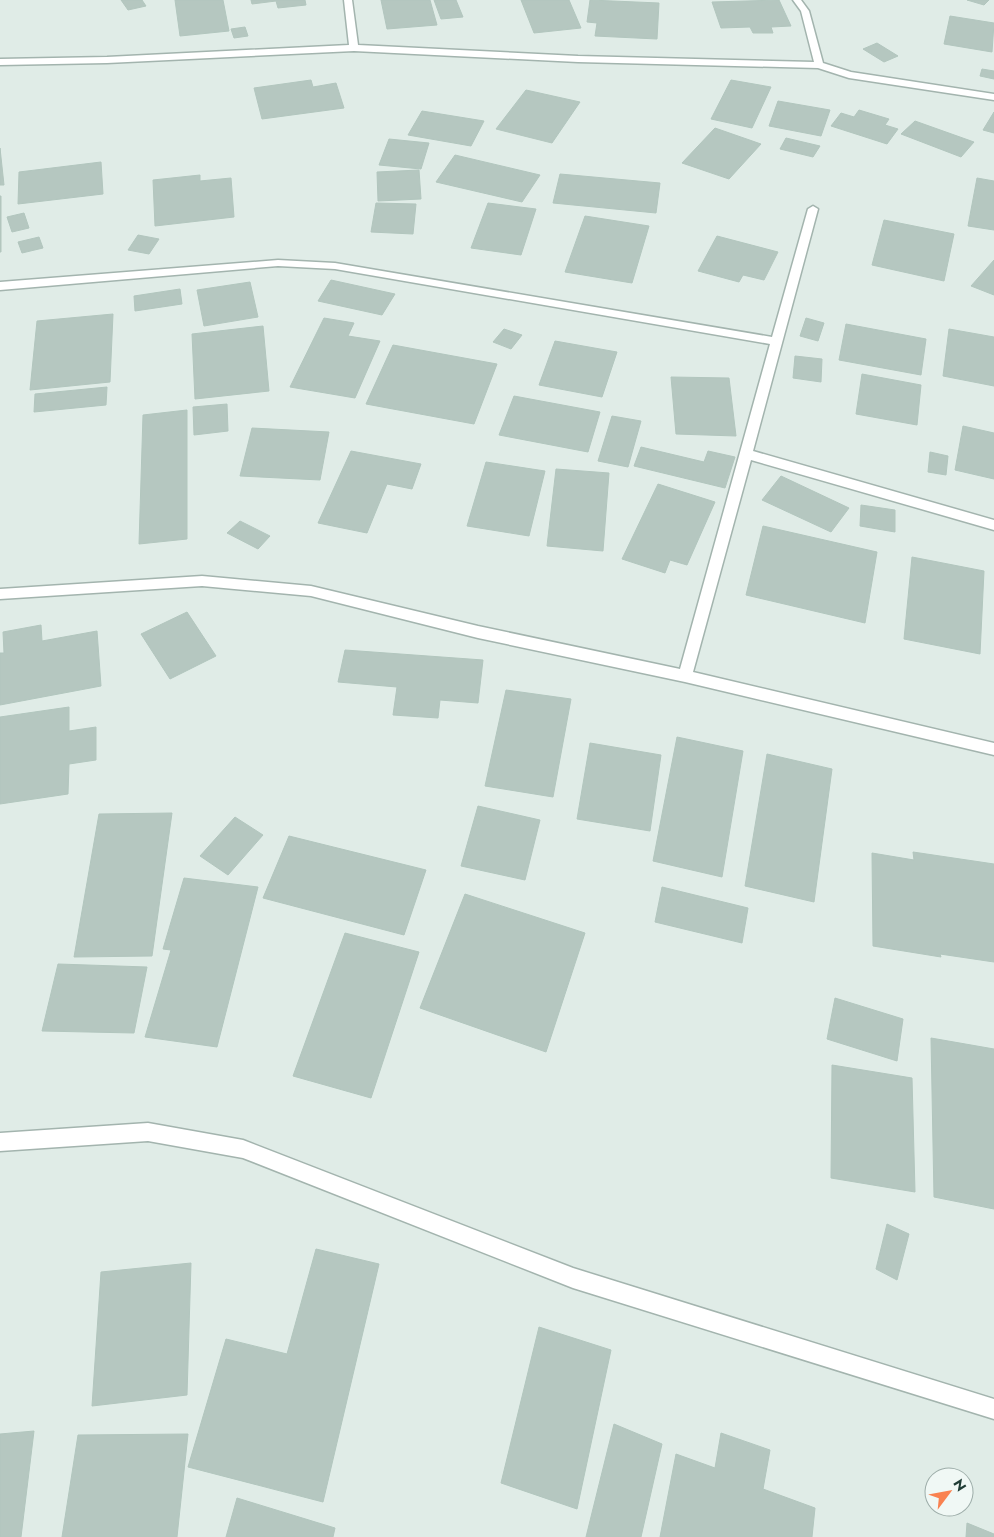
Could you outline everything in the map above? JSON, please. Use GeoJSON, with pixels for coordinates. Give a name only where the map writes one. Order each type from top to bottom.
{"type":"FeatureCollection","features":[{"type":"Feature","properties":{"kind":"street"},"geometry":{"type":"LineString","coordinates":[[348,0],[354,48]]}},
{"type":"Feature","properties":{"kind":"street"},"geometry":{"type":"LineString","coordinates":[[797,0],[805,10],[819,65]]}},
{"type":"Feature","properties":{"kind":"street"},"geometry":{"type":"LineString","coordinates":[[0,62],[107,60],[354,48],[429,50],[578,59],[819,65],[849,75],[994,97]]}},
{"type":"Feature","properties":{"kind":"street"},"geometry":{"type":"LineString","coordinates":[[685,676],[813,209]]}},
{"type":"Feature","properties":{"kind":"street"},"geometry":{"type":"LineString","coordinates":[[0,286],[278,263],[335,266],[776,341]]}},
{"type":"Feature","properties":{"kind":"street"},"geometry":{"type":"LineString","coordinates":[[746,454],[994,525]]}},
{"type":"Feature","properties":{"kind":"street"},"geometry":{"type":"LineString","coordinates":[[0,594],[202,581],[311,591],[478,632],[685,676],[994,749]]}},
{"type":"Feature","properties":{"kind":"street"},"geometry":{"type":"LineString","coordinates":[[0,1142],[148,1132],[243,1149],[573,1278],[994,1409]]}},
{"type":"Feature","properties":{"kind":"building"},"geometry":{"type":"Polygon","coordinates":[[[121,0],[142,0],[146,6],[128,10],[121,0]]]}},
{"type":"Feature","properties":{"kind":"building"},"geometry":{"type":"Polygon","coordinates":[[[175,0],[223,0],[229,31],[180,36],[175,0]]]}},
{"type":"Feature","properties":{"kind":"building"},"geometry":{"type":"Polygon","coordinates":[[[251,0],[305,0],[306,5],[278,8],[276,1],[252,4],[251,0]]]}},
{"type":"Feature","properties":{"kind":"building"},"geometry":{"type":"Polygon","coordinates":[[[381,0],[430,0],[437,25],[387,29],[381,0]]]}},
{"type":"Feature","properties":{"kind":"building"},"geometry":{"type":"Polygon","coordinates":[[[434,0],[456,0],[463,17],[441,19],[434,0]]]}},
{"type":"Feature","properties":{"kind":"building"},"geometry":{"type":"Polygon","coordinates":[[[521,0],[569,0],[581,28],[534,33],[521,0]]]}},
{"type":"Feature","properties":{"kind":"building"},"geometry":{"type":"Polygon","coordinates":[[[590,0],[659,3],[657,39],[595,36],[597,23],[587,22],[590,0]]]}},
{"type":"Feature","properties":{"kind":"building"},"geometry":{"type":"Polygon","coordinates":[[[779,0],[791,26],[771,27],[773,33],[753,33],[750,27],[721,28],[712,2],[779,0]]]}},
{"type":"Feature","properties":{"kind":"building"},"geometry":{"type":"Polygon","coordinates":[[[967,0],[989,0],[984,5],[967,0]]]}},
{"type":"Feature","properties":{"kind":"building"},"geometry":{"type":"Polygon","coordinates":[[[950,16],[994,23],[992,52],[944,44],[950,16]]]}},
{"type":"Feature","properties":{"kind":"building"},"geometry":{"type":"Polygon","coordinates":[[[245,27],[248,36],[234,38],[231,29],[245,27]]]}},
{"type":"Feature","properties":{"kind":"building"},"geometry":{"type":"Polygon","coordinates":[[[877,43],[898,56],[884,62],[863,49],[877,43]]]}},
{"type":"Feature","properties":{"kind":"building"},"geometry":{"type":"Polygon","coordinates":[[[982,69],[994,71],[994,79],[980,76],[982,69]]]}},
{"type":"Feature","properties":{"kind":"building"},"geometry":{"type":"Polygon","coordinates":[[[311,80],[313,87],[336,83],[344,108],[262,119],[254,88],[311,80]]]}},
{"type":"Feature","properties":{"kind":"building"},"geometry":{"type":"Polygon","coordinates":[[[731,80],[771,87],[752,128],[711,119],[731,80]]]}},
{"type":"Feature","properties":{"kind":"building"},"geometry":{"type":"Polygon","coordinates":[[[526,90],[580,102],[552,143],[496,129],[526,90]]]}},
{"type":"Feature","properties":{"kind":"building"},"geometry":{"type":"Polygon","coordinates":[[[778,101],[830,110],[821,136],[769,126],[778,101]]]}},
{"type":"Feature","properties":{"kind":"building"},"geometry":{"type":"Polygon","coordinates":[[[859,110],[889,119],[885,125],[898,129],[887,144],[831,126],[841,113],[854,117],[859,110]]]}},
{"type":"Feature","properties":{"kind":"building"},"geometry":{"type":"Polygon","coordinates":[[[422,111],[484,121],[471,146],[408,135],[422,111]]]}},
{"type":"Feature","properties":{"kind":"building"},"geometry":{"type":"Polygon","coordinates":[[[994,112],[994,133],[983,130],[994,112]]]}},
{"type":"Feature","properties":{"kind":"building"},"geometry":{"type":"Polygon","coordinates":[[[915,121],[974,142],[961,157],[901,134],[915,121]]]}},
{"type":"Feature","properties":{"kind":"building"},"geometry":{"type":"Polygon","coordinates":[[[715,128],[761,144],[729,179],[682,163],[715,128]]]}},
{"type":"Feature","properties":{"kind":"building"},"geometry":{"type":"Polygon","coordinates":[[[786,138],[820,146],[813,157],[780,149],[786,138]]]}},
{"type":"Feature","properties":{"kind":"building"},"geometry":{"type":"Polygon","coordinates":[[[389,139],[429,143],[421,169],[379,165],[389,139]]]}},
{"type":"Feature","properties":{"kind":"building"},"geometry":{"type":"Polygon","coordinates":[[[0,148],[4,185],[0,185],[0,148]]]}},
{"type":"Feature","properties":{"kind":"building"},"geometry":{"type":"Polygon","coordinates":[[[455,155],[540,175],[522,202],[436,182],[455,155]]]}},
{"type":"Feature","properties":{"kind":"building"},"geometry":{"type":"Polygon","coordinates":[[[101,162],[103,194],[18,204],[19,172],[101,162]]]}},
{"type":"Feature","properties":{"kind":"building"},"geometry":{"type":"Polygon","coordinates":[[[419,170],[421,199],[378,201],[377,172],[419,170]]]}},
{"type":"Feature","properties":{"kind":"building"},"geometry":{"type":"Polygon","coordinates":[[[560,174],[660,183],[656,213],[553,203],[560,174]]]}},
{"type":"Feature","properties":{"kind":"building"},"geometry":{"type":"Polygon","coordinates":[[[200,175],[200,181],[231,178],[234,217],[155,226],[153,180],[200,175]]]}},
{"type":"Feature","properties":{"kind":"building"},"geometry":{"type":"Polygon","coordinates":[[[977,178],[994,181],[994,230],[968,226],[977,178]]]}},
{"type":"Feature","properties":{"kind":"building"},"geometry":{"type":"Polygon","coordinates":[[[0,196],[1,252],[0,252],[0,196]]]}},
{"type":"Feature","properties":{"kind":"building"},"geometry":{"type":"Polygon","coordinates":[[[376,203],[416,204],[413,234],[371,232],[376,203]]]}},
{"type":"Feature","properties":{"kind":"building"},"geometry":{"type":"Polygon","coordinates":[[[488,203],[536,209],[521,255],[471,248],[488,203]]]}},
{"type":"Feature","properties":{"kind":"building"},"geometry":{"type":"Polygon","coordinates":[[[24,213],[29,228],[12,232],[7,217],[24,213]]]}},
{"type":"Feature","properties":{"kind":"building"},"geometry":{"type":"Polygon","coordinates":[[[585,216],[649,226],[632,283],[565,272],[585,216]]]}},
{"type":"Feature","properties":{"kind":"building"},"geometry":{"type":"Polygon","coordinates":[[[884,220],[954,234],[944,281],[872,265],[884,220]]]}},
{"type":"Feature","properties":{"kind":"building"},"geometry":{"type":"Polygon","coordinates":[[[138,235],[159,239],[149,254],[128,250],[138,235]]]}},
{"type":"Feature","properties":{"kind":"building"},"geometry":{"type":"Polygon","coordinates":[[[717,236],[778,252],[764,280],[743,275],[739,282],[698,271],[717,236]]]}},
{"type":"Feature","properties":{"kind":"building"},"geometry":{"type":"Polygon","coordinates":[[[39,237],[43,248],[22,253],[18,242],[39,237]]]}},
{"type":"Feature","properties":{"kind":"building"},"geometry":{"type":"Polygon","coordinates":[[[994,260],[994,295],[971,286],[994,260]]]}},
{"type":"Feature","properties":{"kind":"building"},"geometry":{"type":"Polygon","coordinates":[[[331,280],[395,294],[382,315],[318,301],[331,280]]]}},
{"type":"Feature","properties":{"kind":"building"},"geometry":{"type":"Polygon","coordinates":[[[250,282],[258,317],[204,326],[197,290],[250,282]]]}},
{"type":"Feature","properties":{"kind":"building"},"geometry":{"type":"Polygon","coordinates":[[[180,289],[182,304],[135,311],[134,296],[180,289]]]}},
{"type":"Feature","properties":{"kind":"building"},"geometry":{"type":"Polygon","coordinates":[[[113,314],[110,382],[30,390],[37,321],[113,314]]]}},
{"type":"Feature","properties":{"kind":"building"},"geometry":{"type":"Polygon","coordinates":[[[324,318],[354,323],[348,336],[380,341],[355,398],[290,387],[324,318]]]}},
{"type":"Feature","properties":{"kind":"building"},"geometry":{"type":"Polygon","coordinates":[[[806,318],[824,323],[818,341],[800,336],[806,318]]]}},
{"type":"Feature","properties":{"kind":"building"},"geometry":{"type":"Polygon","coordinates":[[[846,324],[926,339],[921,375],[839,360],[846,324]]]}},
{"type":"Feature","properties":{"kind":"building"},"geometry":{"type":"Polygon","coordinates":[[[263,326],[269,391],[195,399],[192,334],[263,326]]]}},
{"type":"Feature","properties":{"kind":"building"},"geometry":{"type":"Polygon","coordinates":[[[504,329],[522,335],[511,349],[493,342],[504,329]]]}},
{"type":"Feature","properties":{"kind":"building"},"geometry":{"type":"Polygon","coordinates":[[[949,329],[994,337],[994,386],[943,376],[949,329]]]}},
{"type":"Feature","properties":{"kind":"building"},"geometry":{"type":"Polygon","coordinates":[[[555,341],[617,352],[602,397],[539,385],[555,341]]]}},
{"type":"Feature","properties":{"kind":"building"},"geometry":{"type":"Polygon","coordinates":[[[393,345],[497,364],[474,424],[366,404],[393,345]]]}},
{"type":"Feature","properties":{"kind":"building"},"geometry":{"type":"Polygon","coordinates":[[[795,356],[822,359],[821,382],[793,378],[795,356]]]}},
{"type":"Feature","properties":{"kind":"building"},"geometry":{"type":"Polygon","coordinates":[[[862,374],[921,385],[917,425],[856,414],[862,374]]]}},
{"type":"Feature","properties":{"kind":"building"},"geometry":{"type":"Polygon","coordinates":[[[671,377],[729,378],[736,436],[676,434],[671,377]]]}},
{"type":"Feature","properties":{"kind":"building"},"geometry":{"type":"Polygon","coordinates":[[[107,387],[106,405],[34,412],[35,394],[107,387]]]}},
{"type":"Feature","properties":{"kind":"building"},"geometry":{"type":"Polygon","coordinates":[[[514,396],[600,412],[588,452],[499,435],[514,396]]]}},
{"type":"Feature","properties":{"kind":"building"},"geometry":{"type":"Polygon","coordinates":[[[227,404],[228,431],[194,435],[193,407],[227,404]]]}},
{"type":"Feature","properties":{"kind":"building"},"geometry":{"type":"Polygon","coordinates":[[[187,410],[187,539],[139,544],[143,415],[187,410]]]}},
{"type":"Feature","properties":{"kind":"building"},"geometry":{"type":"Polygon","coordinates":[[[612,416],[641,421],[628,467],[598,461],[612,416]]]}},
{"type":"Feature","properties":{"kind":"building"},"geometry":{"type":"Polygon","coordinates":[[[963,426],[994,433],[994,479],[955,470],[963,426]]]}},
{"type":"Feature","properties":{"kind":"building"},"geometry":{"type":"Polygon","coordinates":[[[252,428],[329,432],[320,480],[240,476],[252,428]]]}},
{"type":"Feature","properties":{"kind":"building"},"geometry":{"type":"Polygon","coordinates":[[[641,447],[704,462],[708,451],[735,457],[725,488],[634,466],[641,447]]]}},
{"type":"Feature","properties":{"kind":"building"},"geometry":{"type":"Polygon","coordinates":[[[351,451],[421,464],[412,489],[387,484],[367,533],[318,523],[351,451]]]}},
{"type":"Feature","properties":{"kind":"building"},"geometry":{"type":"Polygon","coordinates":[[[930,452],[948,456],[946,475],[928,472],[930,452]]]}},
{"type":"Feature","properties":{"kind":"building"},"geometry":{"type":"Polygon","coordinates":[[[486,462],[545,471],[529,536],[467,526],[486,462]]]}},
{"type":"Feature","properties":{"kind":"building"},"geometry":{"type":"Polygon","coordinates":[[[556,469],[609,473],[603,551],[547,546],[556,469]]]}},
{"type":"Feature","properties":{"kind":"building"},"geometry":{"type":"Polygon","coordinates":[[[781,476],[849,508],[831,532],[762,500],[781,476]]]}},
{"type":"Feature","properties":{"kind":"building"},"geometry":{"type":"Polygon","coordinates":[[[658,484],[715,502],[687,565],[670,560],[665,573],[622,559],[658,484]]]}},
{"type":"Feature","properties":{"kind":"building"},"geometry":{"type":"Polygon","coordinates":[[[861,505],[895,510],[895,532],[860,526],[861,505]]]}},
{"type":"Feature","properties":{"kind":"building"},"geometry":{"type":"Polygon","coordinates":[[[240,521],[270,536],[258,549],[227,533],[240,521]]]}},
{"type":"Feature","properties":{"kind":"building"},"geometry":{"type":"Polygon","coordinates":[[[763,526],[877,552],[865,623],[746,595],[763,526]]]}},
{"type":"Feature","properties":{"kind":"building"},"geometry":{"type":"Polygon","coordinates":[[[912,557],[984,571],[980,654],[904,639],[912,557]]]}},
{"type":"Feature","properties":{"kind":"building"},"geometry":{"type":"Polygon","coordinates":[[[187,612],[216,656],[170,679],[141,634],[187,612]]]}},
{"type":"Feature","properties":{"kind":"building"},"geometry":{"type":"Polygon","coordinates":[[[41,625],[42,641],[97,631],[101,686],[0,705],[0,653],[4,653],[3,632],[41,625]]]}},
{"type":"Feature","properties":{"kind":"building"},"geometry":{"type":"Polygon","coordinates":[[[345,650],[483,660],[478,703],[440,700],[438,718],[393,715],[397,687],[338,682],[345,650]]]}},
{"type":"Feature","properties":{"kind":"building"},"geometry":{"type":"Polygon","coordinates":[[[506,690],[571,699],[553,797],[485,786],[506,690]]]}},
{"type":"Feature","properties":{"kind":"building"},"geometry":{"type":"Polygon","coordinates":[[[69,707],[69,731],[96,727],[96,760],[69,764],[68,794],[0,804],[0,717],[69,707]]]}},
{"type":"Feature","properties":{"kind":"building"},"geometry":{"type":"Polygon","coordinates":[[[677,737],[743,751],[722,877],[653,861],[677,737]]]}},
{"type":"Feature","properties":{"kind":"building"},"geometry":{"type":"Polygon","coordinates":[[[590,743],[661,755],[650,831],[577,819],[590,743]]]}},
{"type":"Feature","properties":{"kind":"building"},"geometry":{"type":"Polygon","coordinates":[[[767,754],[832,769],[814,902],[745,886],[767,754]]]}},
{"type":"Feature","properties":{"kind":"building"},"geometry":{"type":"Polygon","coordinates":[[[478,806],[540,820],[525,880],[461,866],[478,806]]]}},
{"type":"Feature","properties":{"kind":"building"},"geometry":{"type":"Polygon","coordinates":[[[172,813],[152,956],[74,957],[99,814],[172,813]]]}},
{"type":"Feature","properties":{"kind":"building"},"geometry":{"type":"Polygon","coordinates":[[[235,817],[263,835],[228,875],[200,856],[235,817]]]}},
{"type":"Feature","properties":{"kind":"building"},"geometry":{"type":"Polygon","coordinates":[[[289,836],[426,870],[404,935],[263,898],[289,836]]]}},
{"type":"Feature","properties":{"kind":"building"},"geometry":{"type":"Polygon","coordinates":[[[913,852],[994,864],[994,962],[940,954],[941,957],[873,946],[872,853],[914,860],[913,852]]]}},
{"type":"Feature","properties":{"kind":"building"},"geometry":{"type":"Polygon","coordinates":[[[184,878],[258,887],[217,1047],[145,1037],[171,950],[163,949],[184,878]]]}},
{"type":"Feature","properties":{"kind":"building"},"geometry":{"type":"Polygon","coordinates":[[[662,887],[748,908],[742,943],[655,922],[662,887]]]}},
{"type":"Feature","properties":{"kind":"building"},"geometry":{"type":"Polygon","coordinates":[[[465,894],[585,933],[546,1052],[420,1008],[465,894]]]}},
{"type":"Feature","properties":{"kind":"building"},"geometry":{"type":"Polygon","coordinates":[[[345,933],[419,952],[371,1098],[293,1076],[345,933]]]}},
{"type":"Feature","properties":{"kind":"building"},"geometry":{"type":"Polygon","coordinates":[[[58,964],[147,967],[134,1033],[42,1031],[58,964]]]}},
{"type":"Feature","properties":{"kind":"building"},"geometry":{"type":"Polygon","coordinates":[[[835,998],[903,1019],[897,1061],[827,1039],[835,998]]]}},
{"type":"Feature","properties":{"kind":"building"},"geometry":{"type":"Polygon","coordinates":[[[931,1038],[994,1049],[994,1209],[934,1197],[931,1038]]]}},
{"type":"Feature","properties":{"kind":"building"},"geometry":{"type":"Polygon","coordinates":[[[832,1065],[912,1078],[915,1192],[831,1178],[832,1065]]]}},
{"type":"Feature","properties":{"kind":"building"},"geometry":{"type":"Polygon","coordinates":[[[887,1224],[909,1234],[897,1280],[876,1269],[887,1224]]]}},
{"type":"Feature","properties":{"kind":"building"},"geometry":{"type":"Polygon","coordinates":[[[316,1249],[379,1264],[323,1502],[188,1467],[226,1339],[287,1354],[316,1249]]]}},
{"type":"Feature","properties":{"kind":"building"},"geometry":{"type":"Polygon","coordinates":[[[191,1263],[187,1395],[92,1406],[101,1272],[191,1263]]]}},
{"type":"Feature","properties":{"kind":"building"},"geometry":{"type":"Polygon","coordinates":[[[539,1327],[611,1350],[577,1509],[501,1483],[539,1327]]]}},
{"type":"Feature","properties":{"kind":"building"},"geometry":{"type":"Polygon","coordinates":[[[614,1424],[662,1444],[641,1537],[586,1537],[614,1424]]]}},
{"type":"Feature","properties":{"kind":"building"},"geometry":{"type":"Polygon","coordinates":[[[34,1431],[21,1537],[0,1537],[0,1434],[34,1431]]]}},
{"type":"Feature","properties":{"kind":"building"},"geometry":{"type":"Polygon","coordinates":[[[721,1433],[770,1450],[763,1489],[815,1508],[812,1537],[660,1537],[676,1454],[715,1468],[721,1433]]]}},
{"type":"Feature","properties":{"kind":"building"},"geometry":{"type":"Polygon","coordinates":[[[188,1434],[177,1537],[62,1537],[78,1435],[188,1434]]]}},
{"type":"Feature","properties":{"kind":"building"},"geometry":{"type":"Polygon","coordinates":[[[237,1498],[335,1528],[333,1537],[226,1537],[237,1498]]]}},
{"type":"Feature","properties":{"kind":"building"},"geometry":{"type":"Polygon","coordinates":[[[967,1523],[994,1534],[994,1537],[966,1537],[967,1523]]]}}]}
